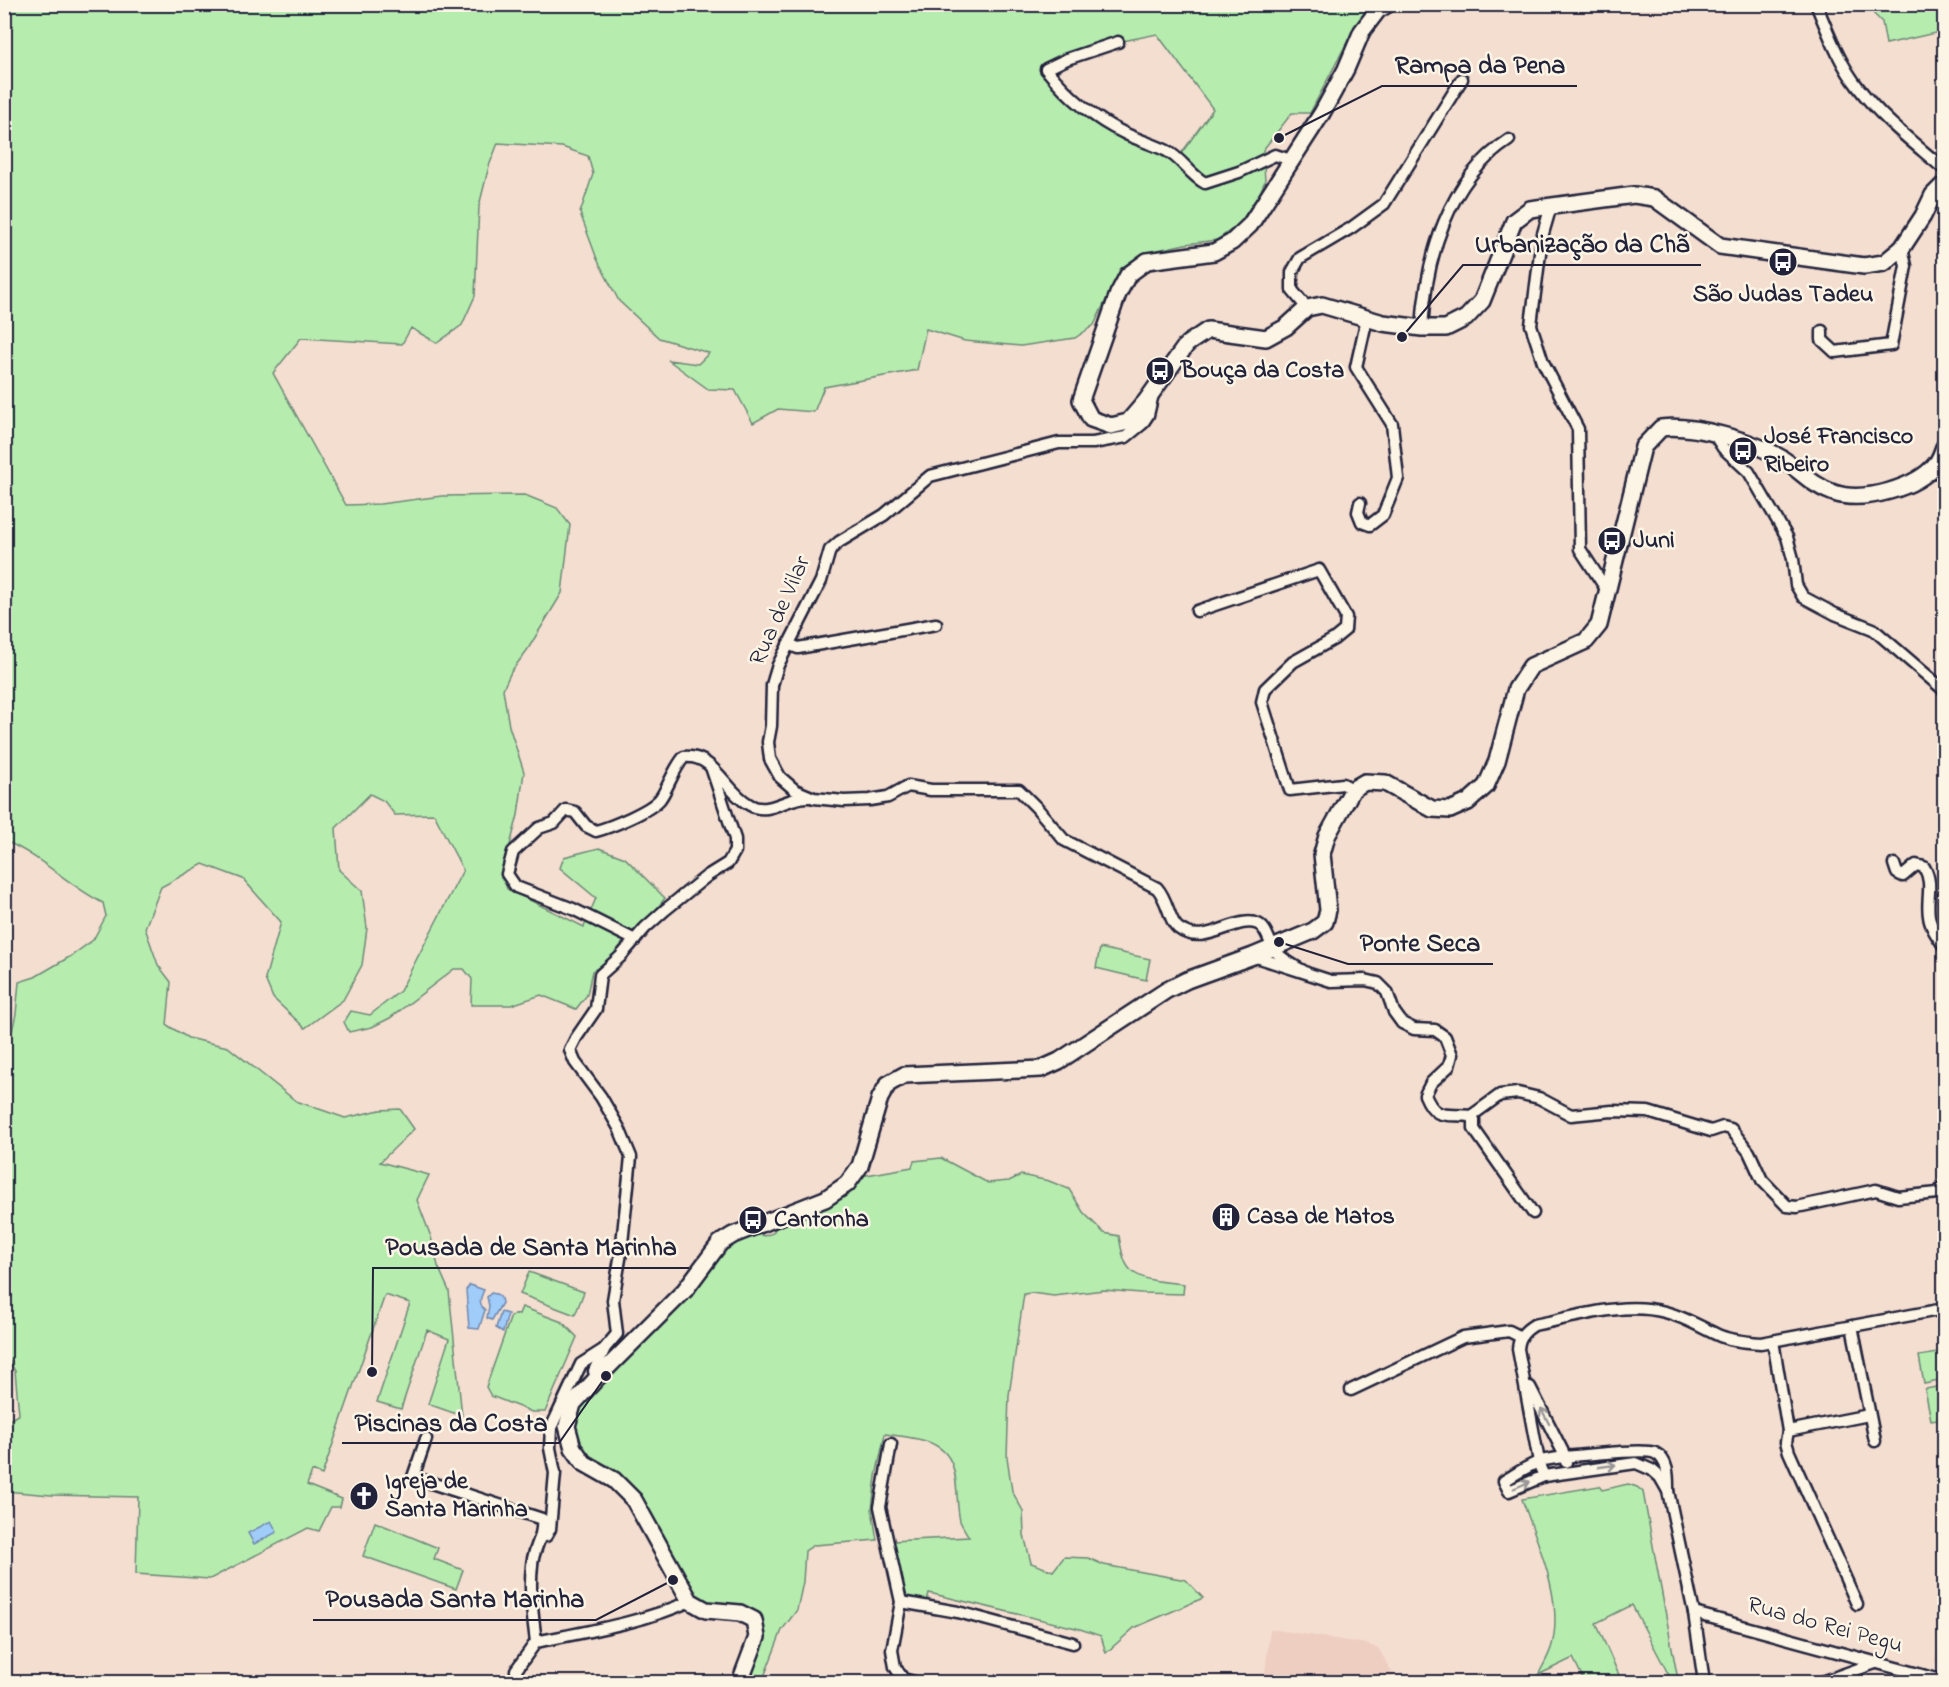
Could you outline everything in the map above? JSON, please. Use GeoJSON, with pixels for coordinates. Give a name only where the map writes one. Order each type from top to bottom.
{"type":"FeatureCollection","features":[{"type":"Feature","properties":{"kind":"street"},"geometry":{"type":"LineString","coordinates":[[1388,4],[1378,10],[1362,31],[1346,69],[1322,113],[1250,225],[1232,242],[1214,252],[1147,261],[1128,275],[1118,294],[1081,400],[1091,419],[1111,426],[1128,422],[1187,344],[1208,330],[1266,339],[1286,327],[1307,308],[1322,305],[1367,318],[1422,328],[1446,328],[1467,318],[1482,301],[1514,221],[1530,209],[1634,195],[1654,198],[1720,246],[1864,266],[1884,263],[1902,248],[1923,216],[1933,195],[1944,184]]}},
{"type":"Feature","properties":{"kind":"street"},"geometry":{"type":"LineString","coordinates":[[1816,4],[1833,45],[1857,86],[1887,120],[1944,169]]}},
{"type":"Feature","properties":{"kind":"street"},"geometry":{"type":"LineString","coordinates":[[1118,42],[1067,59],[1047,69],[1067,94],[1094,116],[1122,132],[1166,150],[1178,158],[1198,180],[1205,183],[1239,172],[1275,155],[1291,160]]}},
{"type":"Feature","properties":{"kind":"street"},"geometry":{"type":"LineString","coordinates":[[1307,308],[1292,290],[1292,272],[1300,258],[1351,228],[1384,204],[1462,79]]}},
{"type":"Feature","properties":{"kind":"street"},"geometry":{"type":"LineString","coordinates":[[1422,328],[1429,271],[1451,207],[1462,186],[1478,164],[1509,140]]}},
{"type":"Feature","properties":{"kind":"street"},"geometry":{"type":"LineString","coordinates":[[1551,206],[1542,237],[1531,325],[1543,363],[1578,429],[1580,549],[1608,592]]}},
{"type":"Feature","properties":{"kind":"street"},"geometry":{"type":"LineString","coordinates":[[1822,331],[1822,340],[1835,352],[1891,345],[1906,266],[1902,248]]}},
{"type":"Feature","properties":{"kind":"street"},"geometry":{"type":"LineString","coordinates":[[1360,503],[1358,512],[1362,522],[1370,525],[1383,515],[1398,478],[1392,424],[1356,367],[1367,318]]}},
{"type":"Feature","properties":{"kind":"street","name":"Rua de Vilar"},"geometry":{"type":"LineString","coordinates":[[1154,389],[1148,415],[1142,424],[1126,437],[1092,443],[1059,443],[930,476],[884,516],[839,542],[830,550],[820,580],[788,644],[772,685],[771,726],[768,742],[770,759],[780,777],[795,790],[814,798],[844,801],[870,800],[888,797],[908,786],[931,790],[1018,790],[1064,840],[1157,888],[1167,903],[1172,921],[1179,929],[1196,935],[1210,934],[1236,925],[1255,923],[1263,927],[1273,949]]}},
{"type":"Feature","properties":{"kind":"street"},"geometry":{"type":"LineString","coordinates":[[740,1683],[757,1637],[754,1620],[740,1613],[706,1610],[690,1601],[634,1500],[614,1480],[584,1463],[573,1448],[567,1426],[573,1404],[685,1290],[720,1243],[734,1235],[825,1199],[847,1185],[860,1166],[880,1098],[888,1084],[904,1074],[1041,1069],[1059,1061],[1167,990],[1313,931],[1324,922],[1328,910],[1322,854],[1327,836],[1353,789],[1365,782],[1385,783],[1432,808],[1450,810],[1468,802],[1486,786],[1497,761],[1516,689],[1531,666],[1586,641],[1599,625],[1643,447],[1661,428],[1677,426],[1714,434],[1762,449],[1782,458],[1821,488],[1836,494],[1851,496],[1867,496],[1906,484],[1924,474],[1936,463],[1944,447]]}},
{"type":"Feature","properties":{"kind":"street"},"geometry":{"type":"LineString","coordinates":[[1714,434],[1723,448],[1749,472],[1787,537],[1793,559],[1796,585],[1803,597],[1835,614],[1872,629],[1944,690]]}},
{"type":"Feature","properties":{"kind":"street"},"geometry":{"type":"LineString","coordinates":[[1197,611],[1319,570],[1346,617],[1345,630],[1334,639],[1293,662],[1265,689],[1262,702],[1290,790],[1343,784],[1353,789]]}},
{"type":"Feature","properties":{"kind":"street"},"geometry":{"type":"LineString","coordinates":[[788,644],[798,648],[936,624]]}},
{"type":"Feature","properties":{"kind":"street"},"geometry":{"type":"LineString","coordinates":[[634,940],[573,909],[516,887],[507,874],[513,852],[538,828],[554,823],[566,810],[574,812],[586,826],[596,831],[613,827],[659,800],[676,766],[684,758],[695,756],[711,766],[739,797],[752,806],[766,809],[787,800],[802,797],[814,798]]}},
{"type":"Feature","properties":{"kind":"street"},"geometry":{"type":"LineString","coordinates":[[537,1548],[550,1529],[555,1473],[550,1448],[550,1428],[581,1365],[605,1348],[617,1334],[613,1300],[621,1253],[631,1157],[619,1128],[601,1097],[575,1062],[570,1050],[596,1009],[600,975],[665,910],[707,876],[728,863],[735,851],[735,839],[711,766]]}},
{"type":"Feature","properties":{"kind":"street"},"geometry":{"type":"LineString","coordinates":[[1894,864],[1897,873],[1903,876],[1916,865],[1924,867],[1931,883],[1929,918],[1944,946]]}},
{"type":"Feature","properties":{"kind":"street"},"geometry":{"type":"LineString","coordinates":[[1273,949],[1283,960],[1305,972]]}},
{"type":"Feature","properties":{"kind":"street"},"geometry":{"type":"LineString","coordinates":[[1254,956],[1331,981],[1365,980],[1378,983],[1387,992],[1394,1012],[1402,1023],[1414,1029],[1435,1030],[1445,1037],[1452,1055],[1449,1066],[1431,1083],[1425,1095],[1430,1108],[1445,1116],[1471,1116],[1500,1095],[1518,1093],[1539,1098],[1571,1115],[1648,1112],[1710,1131],[1723,1127],[1731,1129],[1749,1152],[1762,1180],[1787,1206],[1797,1207],[1876,1190],[1898,1197],[1942,1192]]}},
{"type":"Feature","properties":{"kind":"street"},"geometry":{"type":"LineString","coordinates":[[1471,1116],[1474,1120],[1474,1129],[1533,1213]]}},
{"type":"Feature","properties":{"kind":"street"},"geometry":{"type":"LineString","coordinates":[[1544,1476],[1539,1462],[1518,1349],[1521,1337],[1534,1325],[1613,1310],[1643,1307],[1668,1312],[1722,1337],[1761,1343],[1944,1309]]}},
{"type":"Feature","properties":{"kind":"street"},"geometry":{"type":"LineString","coordinates":[[1852,1326],[1875,1441]]}},
{"type":"Feature","properties":{"kind":"street"},"geometry":{"type":"LineString","coordinates":[[1351,1390],[1463,1337],[1509,1331],[1521,1337]]}},
{"type":"Feature","properties":{"kind":"street"},"geometry":{"type":"LineString","coordinates":[[1773,1341],[1788,1431],[1786,1442],[1789,1452],[1857,1604]]}},
{"type":"Feature","properties":{"kind":"street"},"geometry":{"type":"LineString","coordinates":[[596,1379],[594,1371],[605,1348]]}},
{"type":"Feature","properties":{"kind":"street"},"geometry":{"type":"LineString","coordinates":[[1524,1377],[1565,1456],[1567,1472]]}},
{"type":"Feature","properties":{"kind":"street"},"geometry":{"type":"LineString","coordinates":[[1788,1431],[1869,1415]]}},
{"type":"Feature","properties":{"kind":"street"},"geometry":{"type":"LineString","coordinates":[[426,1439],[413,1477],[542,1519],[544,1531],[532,1562],[530,1591],[536,1642],[516,1670],[516,1683]]}},
{"type":"Feature","properties":{"kind":"street"},"geometry":{"type":"LineString","coordinates":[[891,1444],[880,1507],[901,1602],[892,1650],[895,1667],[903,1679],[914,1683]]}},
{"type":"Feature","properties":{"kind":"street"},"geometry":{"type":"LineString","coordinates":[[1668,1491],[1660,1477],[1652,1470],[1636,1463],[1544,1476],[1509,1491],[1504,1481],[1539,1462],[1565,1456],[1642,1450],[1655,1453],[1665,1464],[1668,1474],[1668,1491],[1694,1613],[1704,1683]]}},
{"type":"Feature","properties":{"kind":"street"},"geometry":{"type":"LineString","coordinates":[[536,1642],[600,1629],[677,1607],[690,1601]]}},
{"type":"Feature","properties":{"kind":"street"},"geometry":{"type":"LineString","coordinates":[[901,1602],[927,1605],[996,1621],[1073,1643]]}},
{"type":"Feature","properties":{"kind":"street","name":"Rua do Rei Pegu"},"geometry":{"type":"LineString","coordinates":[[1694,1613],[1944,1681]]}},
{"type":"Feature","properties":{"kind":"street"},"geometry":{"type":"LineString","coordinates":[[1822,1683],[1879,1662]]}},
{"type":"Feature","properties":{"kind":"shaded area"},"geometry":{"type":"Polygon","coordinates":[[[1944,1628],[1944,1666],[1934,1662],[1944,1628]]]}},
{"type":"Feature","properties":{"kind":"shaded area"},"geometry":{"type":"Polygon","coordinates":[[[1270,1629],[1367,1644],[1379,1649],[1397,1682],[1264,1682],[1270,1629]]]}},
{"type":"Feature","properties":{"kind":"green space"},"geometry":{"type":"Polygon","coordinates":[[[4,5],[1372,5],[1355,27],[1310,113],[1292,113],[1263,150],[1265,181],[1259,195],[1239,224],[1217,240],[1144,253],[1121,268],[1094,325],[1075,338],[1021,346],[965,341],[926,329],[917,370],[824,387],[814,412],[778,409],[753,423],[735,390],[708,389],[668,360],[698,364],[709,353],[659,338],[619,301],[597,259],[580,213],[593,174],[588,156],[562,147],[498,143],[489,166],[479,206],[475,296],[462,325],[437,343],[411,328],[402,344],[301,338],[273,373],[346,505],[380,504],[442,496],[525,495],[557,508],[570,525],[562,593],[528,649],[511,672],[503,689],[509,726],[524,772],[518,815],[502,875],[507,889],[584,927],[596,898],[560,868],[564,857],[599,848],[625,858],[665,898],[623,954],[592,971],[587,995],[576,1009],[541,995],[511,1005],[471,1005],[472,979],[464,969],[454,969],[390,1018],[372,1027],[349,1032],[344,1022],[351,1011],[370,1015],[400,991],[463,870],[434,814],[395,815],[384,801],[370,794],[336,828],[339,870],[362,891],[367,928],[362,965],[343,1000],[305,1028],[273,998],[265,979],[281,922],[243,879],[203,864],[161,887],[145,928],[158,965],[171,982],[167,1025],[188,1038],[228,1047],[296,1101],[345,1118],[380,1110],[400,1109],[414,1129],[380,1162],[429,1175],[417,1200],[431,1237],[438,1266],[449,1291],[462,1416],[428,1404],[449,1339],[427,1330],[401,1409],[377,1402],[410,1303],[385,1295],[322,1475],[312,1471],[307,1485],[342,1499],[340,1507],[331,1507],[319,1531],[308,1528],[210,1579],[136,1574],[138,1497],[51,1495],[5,1491],[5,1423],[19,1414],[15,1371],[4,1352],[5,1061],[16,1014],[19,982],[35,977],[93,940],[106,916],[103,903],[31,854],[5,841],[4,5]],[[1157,34],[1118,42],[1047,69],[1082,107],[1178,158],[1213,109],[1157,34]]]}},
{"type":"Feature","properties":{"kind":"green space"},"geometry":{"type":"Polygon","coordinates":[[[1865,5],[1944,5],[1944,31],[1886,44],[1882,22],[1865,5]]]}},
{"type":"Feature","properties":{"kind":"green space"},"geometry":{"type":"Polygon","coordinates":[[[1100,948],[1150,959],[1146,980],[1096,968],[1100,948]]]}},
{"type":"Feature","properties":{"kind":"green space"},"geometry":{"type":"Polygon","coordinates":[[[941,1158],[988,1183],[1009,1181],[1021,1175],[1049,1181],[1069,1189],[1083,1212],[1104,1233],[1119,1236],[1125,1260],[1133,1272],[1151,1280],[1184,1284],[1183,1294],[1104,1290],[1054,1296],[1024,1294],[1009,1395],[1007,1457],[1012,1491],[1023,1511],[1024,1535],[1031,1563],[1053,1571],[1064,1557],[1088,1558],[1104,1565],[1186,1580],[1203,1598],[1134,1628],[1106,1653],[1101,1636],[1080,1629],[929,1593],[927,1601],[904,1596],[892,1541],[969,1537],[960,1521],[954,1473],[945,1453],[936,1445],[922,1440],[885,1434],[872,1509],[877,1540],[814,1545],[805,1551],[803,1582],[797,1610],[782,1630],[762,1682],[747,1682],[763,1644],[763,1627],[708,1604],[697,1596],[673,1557],[574,1438],[575,1413],[727,1246],[756,1233],[764,1236],[773,1233],[777,1225],[861,1176],[912,1167],[914,1161],[941,1158]]]}},
{"type":"Feature","properties":{"kind":"green space"},"geometry":{"type":"Polygon","coordinates":[[[529,1272],[584,1292],[575,1315],[520,1294],[529,1272]]]}},
{"type":"Feature","properties":{"kind":"green space"},"geometry":{"type":"Polygon","coordinates":[[[522,1307],[562,1322],[577,1337],[545,1412],[532,1412],[491,1396],[486,1387],[511,1316],[519,1314],[522,1307]]]}},
{"type":"Feature","properties":{"kind":"green space"},"geometry":{"type":"Polygon","coordinates":[[[1944,1352],[1944,1380],[1924,1384],[1919,1356],[1944,1352]]]}},
{"type":"Feature","properties":{"kind":"green space"},"geometry":{"type":"Polygon","coordinates":[[[1944,1386],[1944,1418],[1931,1420],[1925,1389],[1944,1386]]]}},
{"type":"Feature","properties":{"kind":"green space"},"geometry":{"type":"Polygon","coordinates":[[[1628,1484],[1643,1492],[1678,1680],[1672,1681],[1632,1605],[1596,1623],[1622,1682],[1585,1682],[1573,1658],[1538,1675],[1552,1645],[1555,1627],[1554,1609],[1547,1571],[1522,1499],[1599,1486],[1602,1490],[1628,1484]]]}},
{"type":"Feature","properties":{"kind":"green space"},"geometry":{"type":"Polygon","coordinates":[[[375,1522],[438,1548],[434,1559],[463,1570],[456,1589],[363,1556],[375,1522]]]}},
{"type":"Feature","properties":{"kind":"water"},"geometry":{"type":"Polygon","coordinates":[[[470,1285],[484,1290],[480,1301],[485,1310],[479,1329],[469,1328],[466,1290],[470,1285]]]}},
{"type":"Feature","properties":{"kind":"water"},"geometry":{"type":"Polygon","coordinates":[[[491,1293],[499,1295],[502,1303],[492,1320],[487,1318],[489,1306],[487,1297],[491,1293]]]}},
{"type":"Feature","properties":{"kind":"water"},"geometry":{"type":"Polygon","coordinates":[[[501,1312],[508,1314],[503,1332],[496,1328],[501,1312]]]}},
{"type":"Feature","properties":{"kind":"water"},"geometry":{"type":"Polygon","coordinates":[[[271,1521],[277,1532],[254,1544],[248,1533],[271,1521]]]}},
{"type":"Feature","properties":{"kind":"place","name":"Rampa da Pena"},"geometry":{"type":"Point","coordinates":[1279,138]}},
{"type":"Feature","properties":{"kind":"place","name":"São Judas Tadeu"},"geometry":{"type":"Point","coordinates":[1783,262]}},
{"type":"Feature","properties":{"kind":"place","name":"Urbanização da Chã"},"geometry":{"type":"Point","coordinates":[1402,337]}},
{"type":"Feature","properties":{"kind":"place","name":"Bouça da Costa"},"geometry":{"type":"Point","coordinates":[1160,371]}},
{"type":"Feature","properties":{"kind":"place","name":"José Francisco Ribeiro"},"geometry":{"type":"Point","coordinates":[1743,451]}},
{"type":"Feature","properties":{"kind":"place","name":"Juni"},"geometry":{"type":"Point","coordinates":[1612,541]}},
{"type":"Feature","properties":{"kind":"place","name":"Ponte Seca"},"geometry":{"type":"Point","coordinates":[1279,942]}},
{"type":"Feature","properties":{"kind":"place","name":"Casa de Matos"},"geometry":{"type":"Point","coordinates":[1226,1217]}},
{"type":"Feature","properties":{"kind":"place","name":"Cantonha"},"geometry":{"type":"Point","coordinates":[753,1220]}},
{"type":"Feature","properties":{"kind":"place","name":"Pousada de Santa Marinha"},"geometry":{"type":"Point","coordinates":[372,1372]}},
{"type":"Feature","properties":{"kind":"place","name":"Piscinas da Costa"},"geometry":{"type":"Point","coordinates":[606,1376]}},
{"type":"Feature","properties":{"kind":"place","name":"Igreja de Santa Marinha"},"geometry":{"type":"Point","coordinates":[364,1496]}},
{"type":"Feature","properties":{"kind":"place","name":"Pousada Santa Marinha"},"geometry":{"type":"Point","coordinates":[673,1580]}}]}
